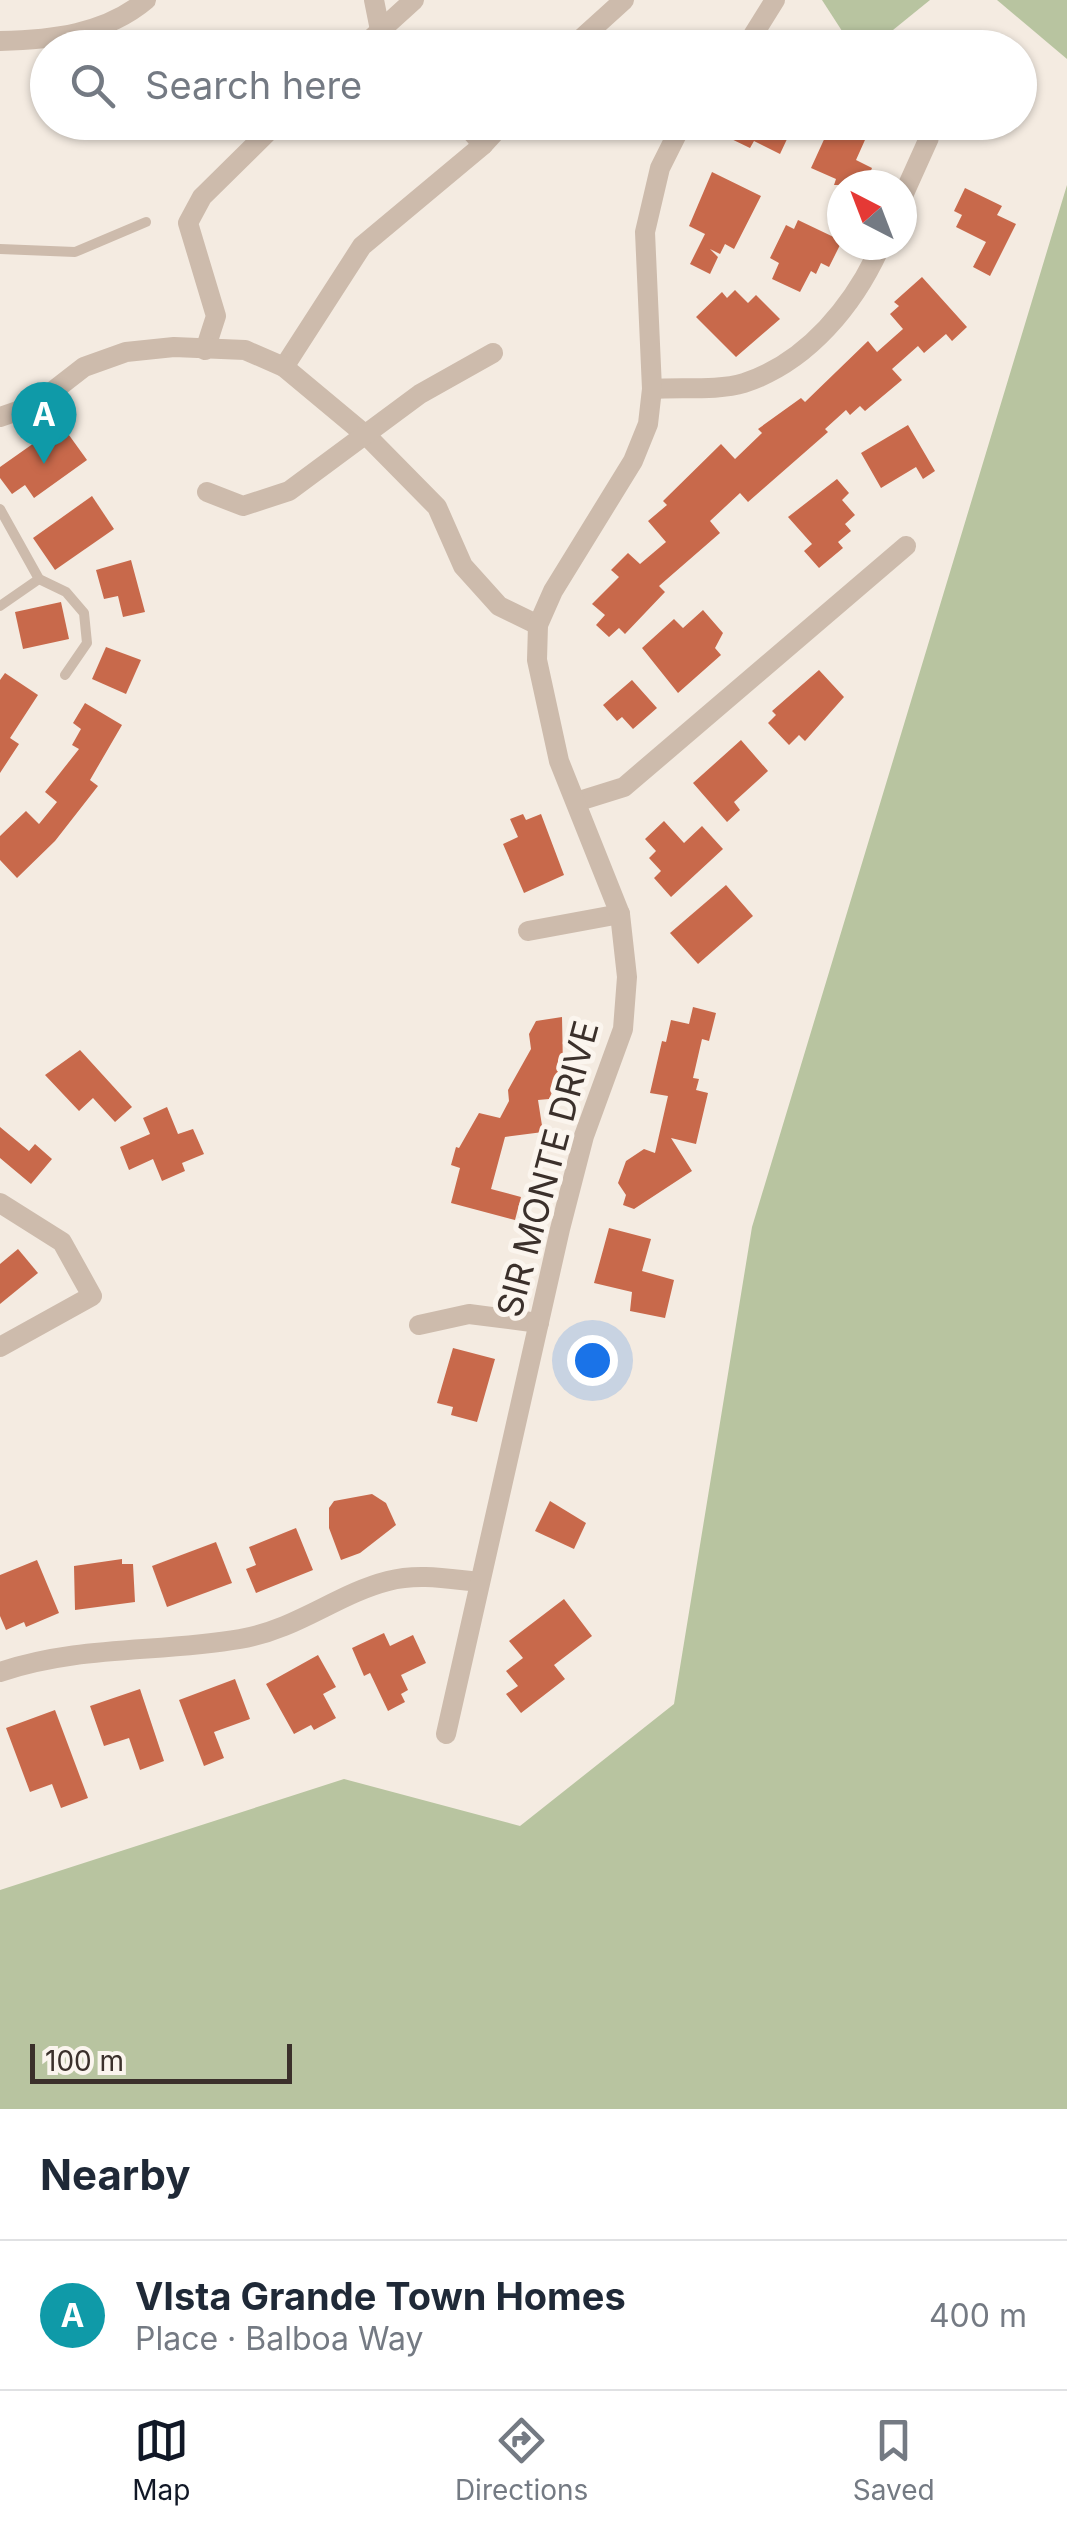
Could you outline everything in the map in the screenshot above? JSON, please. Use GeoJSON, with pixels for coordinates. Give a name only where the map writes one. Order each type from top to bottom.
{"type":"FeatureCollection","features":[{"type":"Feature","properties":{"kind":"street"},"geometry":{"type":"LineString","coordinates":[[86,30],[108,24],[146,0]]}},
{"type":"Feature","properties":{"kind":"street"},"geometry":{"type":"LineString","coordinates":[[374,0],[380,30]]}},
{"type":"Feature","properties":{"kind":"street"},"geometry":{"type":"LineString","coordinates":[[380,30],[414,0]]}},
{"type":"Feature","properties":{"kind":"street"},"geometry":{"type":"LineString","coordinates":[[591,30],[624,0]]}},
{"type":"Feature","properties":{"kind":"street"},"geometry":{"type":"LineString","coordinates":[[756,30],[775,0]]}},
{"type":"Feature","properties":{"kind":"street"},"geometry":{"type":"LineString","coordinates":[[0,41],[30,40]]}},
{"type":"Feature","properties":{"kind":"street"},"geometry":{"type":"LineString","coordinates":[[205,350],[216,316],[188,222],[202,197],[260,140]]}},
{"type":"Feature","properties":{"kind":"street"},"geometry":{"type":"LineString","coordinates":[[479,140],[483,145]]}},
{"type":"Feature","properties":{"kind":"street"},"geometry":{"type":"LineString","coordinates":[[284,367],[362,246],[488,140]]}},
{"type":"Feature","properties":{"kind":"street","name":"SIR MONTE DRIVE"},"geometry":{"type":"LineString","coordinates":[[446,1734],[584,1136],[623,1030],[627,976],[620,914],[559,761],[541,677],[538,625],[553,591],[632,461],[648,424],[652,388],[645,232],[660,168],[674,140]]}},
{"type":"Feature","properties":{"kind":"street"},"geometry":{"type":"LineString","coordinates":[[915,170],[928,140]]}},
{"type":"Feature","properties":{"kind":"street"},"geometry":{"type":"LineString","coordinates":[[652,388],[742,384],[788,361],[827,330],[866,279],[874,260]]}},
{"type":"Feature","properties":{"kind":"street"},"geometry":{"type":"LineString","coordinates":[[0,417],[35,404],[84,367],[126,352],[245,350],[284,367],[368,437],[437,506],[463,566],[487,593],[499,606],[538,625]]}},
{"type":"Feature","properties":{"kind":"street"},"geometry":{"type":"LineString","coordinates":[[207,492],[243,506],[265,502],[368,437],[420,394],[493,353]]}},
{"type":"Feature","properties":{"kind":"street"},"geometry":{"type":"LineString","coordinates":[[576,802],[624,787],[906,546]]}},
{"type":"Feature","properties":{"kind":"street"},"geometry":{"type":"LineString","coordinates":[[528,931],[620,914]]}},
{"type":"Feature","properties":{"kind":"street"},"geometry":{"type":"LineString","coordinates":[[0,1204],[62,1242],[92,1296],[0,1347]]}},
{"type":"Feature","properties":{"kind":"street"},"geometry":{"type":"LineString","coordinates":[[419,1325],[468,1314],[539,1324]]}},
{"type":"Feature","properties":{"kind":"street"},"geometry":{"type":"LineString","coordinates":[[0,1672],[80,1652],[244,1638],[314,1616],[359,1592],[399,1578],[479,1582]]}},
{"type":"Feature","properties":{"kind":"lane"},"geometry":{"type":"LineString","coordinates":[[0,250],[75,252],[146,222]]}},
{"type":"Feature","properties":{"kind":"lane"},"geometry":{"type":"LineString","coordinates":[[0,509],[39,580],[66,592],[84,613],[87,643],[65,674]]}},
{"type":"Feature","properties":{"kind":"lane"},"geometry":{"type":"LineString","coordinates":[[0,606],[39,580]]}},
{"type":"Feature","properties":{"kind":"green space"},"geometry":{"type":"Polygon","coordinates":[[[822,0],[930,0],[893,30],[841,30],[822,0]]]}},
{"type":"Feature","properties":{"kind":"green space"},"geometry":{"type":"Polygon","coordinates":[[[997,0],[1067,0],[1067,59],[997,0]]]}},
{"type":"Feature","properties":{"kind":"green space"},"geometry":{"type":"Polygon","coordinates":[[[1067,185],[1067,2109],[0,2109],[0,1890],[344,1779],[520,1826],[674,1704],[752,1227],[1067,185]]]}},
{"type":"Feature","properties":{"kind":"building"},"geometry":{"type":"Polygon","coordinates":[[[733,140],[787,140],[780,154],[754,141],[750,148],[733,140]]]}},
{"type":"Feature","properties":{"kind":"building"},"geometry":{"type":"Polygon","coordinates":[[[824,140],[865,140],[856,160],[871,170],[827,170],[827,175],[811,168],[824,140]]]}},
{"type":"Feature","properties":{"kind":"building"},"geometry":{"type":"Polygon","coordinates":[[[712,172],[761,196],[734,249],[725,244],[720,254],[710,249],[718,257],[710,274],[690,264],[705,234],[689,226],[712,172]]]}},
{"type":"Feature","properties":{"kind":"building"},"geometry":{"type":"Polygon","coordinates":[[[965,188],[1002,206],[997,215],[1016,224],[990,276],[973,267],[986,242],[956,227],[962,215],[954,211],[965,188]]]}},
{"type":"Feature","properties":{"kind":"building"},"geometry":{"type":"Polygon","coordinates":[[[798,220],[827,234],[827,260],[832,260],[829,267],[821,263],[816,274],[811,271],[800,292],[772,279],[779,263],[770,258],[786,225],[794,229],[798,220]]]}},
{"type":"Feature","properties":{"kind":"building"},"geometry":{"type":"Polygon","coordinates":[[[922,277],[967,327],[952,341],[946,334],[924,353],[918,346],[892,369],[902,380],[865,411],[860,406],[850,415],[846,410],[825,429],[828,432],[748,502],[740,493],[710,521],[720,533],[659,586],[665,592],[625,634],[619,628],[609,637],[596,625],[605,615],[592,604],[619,577],[611,570],[628,553],[640,564],[666,542],[648,521],[667,505],[663,501],[721,444],[735,459],[762,433],[758,429],[801,398],[805,402],[868,341],[877,352],[903,329],[890,314],[899,306],[894,302],[922,277]]]}},
{"type":"Feature","properties":{"kind":"building"},"geometry":{"type":"Polygon","coordinates":[[[735,290],[748,303],[756,295],[780,319],[736,357],[696,317],[722,292],[727,298],[735,290]]]}},
{"type":"Feature","properties":{"kind":"building"},"geometry":{"type":"Polygon","coordinates":[[[61,424],[87,460],[34,498],[25,485],[12,494],[0,478],[0,467],[61,424]]]}},
{"type":"Feature","properties":{"kind":"building"},"geometry":{"type":"Polygon","coordinates":[[[908,425],[935,471],[923,479],[916,467],[881,488],[861,453],[908,425]]]}},
{"type":"Feature","properties":{"kind":"building"},"geometry":{"type":"Polygon","coordinates":[[[837,479],[849,493],[842,500],[855,515],[845,524],[851,531],[838,542],[843,548],[819,568],[804,551],[812,544],[788,517],[837,479]]]}},
{"type":"Feature","properties":{"kind":"building"},"geometry":{"type":"Polygon","coordinates":[[[92,496],[114,529],[55,570],[33,538],[92,496]]]}},
{"type":"Feature","properties":{"kind":"building"},"geometry":{"type":"Polygon","coordinates":[[[131,560],[145,612],[123,617],[118,596],[104,599],[96,570],[131,560]]]}},
{"type":"Feature","properties":{"kind":"building"},"geometry":{"type":"Polygon","coordinates":[[[61,602],[69,639],[23,649],[15,612],[61,602]]]}},
{"type":"Feature","properties":{"kind":"building"},"geometry":{"type":"Polygon","coordinates":[[[703,610],[723,633],[715,648],[721,655],[678,693],[642,648],[674,619],[683,628],[703,610]]]}},
{"type":"Feature","properties":{"kind":"building"},"geometry":{"type":"Polygon","coordinates":[[[106,647],[141,660],[126,694],[92,679],[106,647]]]}},
{"type":"Feature","properties":{"kind":"building"},"geometry":{"type":"Polygon","coordinates":[[[819,670],[844,697],[805,741],[799,735],[789,745],[768,723],[776,715],[772,711],[819,670]]]}},
{"type":"Feature","properties":{"kind":"building"},"geometry":{"type":"Polygon","coordinates":[[[5,673],[38,695],[10,738],[19,744],[0,773],[0,680],[5,673]]]}},
{"type":"Feature","properties":{"kind":"building"},"geometry":{"type":"Polygon","coordinates":[[[632,680],[657,708],[633,729],[622,717],[617,721],[603,705],[632,680]]]}},
{"type":"Feature","properties":{"kind":"building"},"geometry":{"type":"Polygon","coordinates":[[[85,703],[122,725],[90,780],[98,786],[55,841],[17,878],[0,860],[0,836],[26,811],[39,824],[57,802],[45,792],[79,749],[72,745],[81,729],[73,723],[85,703]]]}},
{"type":"Feature","properties":{"kind":"building"},"geometry":{"type":"Polygon","coordinates":[[[741,740],[768,771],[734,802],[740,810],[727,822],[693,783],[741,740]]]}},
{"type":"Feature","properties":{"kind":"building"},"geometry":{"type":"Polygon","coordinates":[[[523,814],[526,820],[541,814],[564,875],[524,893],[503,844],[518,837],[510,819],[523,814]]]}},
{"type":"Feature","properties":{"kind":"building"},"geometry":{"type":"Polygon","coordinates":[[[664,821],[684,843],[702,826],[723,849],[671,897],[654,878],[661,871],[649,858],[656,851],[645,839],[664,821]]]}},
{"type":"Feature","properties":{"kind":"building"},"geometry":{"type":"Polygon","coordinates":[[[726,885],[753,916],[698,964],[670,933],[726,885]]]}},
{"type":"Feature","properties":{"kind":"building"},"geometry":{"type":"Polygon","coordinates":[[[693,1007],[716,1013],[709,1041],[702,1039],[693,1078],[699,1079],[696,1090],[708,1093],[696,1144],[671,1138],[692,1171],[634,1209],[623,1205],[626,1195],[618,1183],[626,1161],[644,1149],[655,1153],[668,1096],[650,1093],[662,1041],[666,1042],[671,1020],[689,1024],[693,1007]]]}},
{"type":"Feature","properties":{"kind":"building"},"geometry":{"type":"Polygon","coordinates":[[[562,1017],[563,1068],[549,1099],[538,1100],[543,1132],[505,1137],[491,1189],[521,1197],[515,1220],[451,1203],[460,1168],[451,1165],[456,1147],[459,1148],[479,1113],[500,1118],[509,1101],[508,1090],[531,1049],[529,1034],[536,1021],[562,1017]]]}},
{"type":"Feature","properties":{"kind":"building"},"geometry":{"type":"Polygon","coordinates":[[[80,1050],[132,1107],[115,1122],[93,1098],[79,1111],[45,1075],[80,1050]]]}},
{"type":"Feature","properties":{"kind":"building"},"geometry":{"type":"Polygon","coordinates":[[[167,1107],[178,1134],[193,1129],[204,1154],[182,1163],[185,1171],[162,1181],[153,1159],[129,1170],[120,1147],[150,1134],[143,1118],[167,1107]]]}},
{"type":"Feature","properties":{"kind":"building"},"geometry":{"type":"Polygon","coordinates":[[[0,1127],[29,1151],[35,1144],[52,1159],[31,1184],[0,1158],[0,1127]]]}},
{"type":"Feature","properties":{"kind":"building"},"geometry":{"type":"Polygon","coordinates":[[[609,1228],[651,1239],[642,1271],[674,1280],[665,1318],[630,1311],[632,1292],[594,1283],[609,1228]]]}},
{"type":"Feature","properties":{"kind":"building"},"geometry":{"type":"Polygon","coordinates":[[[18,1249],[38,1273],[0,1304],[0,1264],[18,1249]]]}},
{"type":"Feature","properties":{"kind":"building"},"geometry":{"type":"Polygon","coordinates":[[[453,1348],[495,1359],[477,1422],[451,1415],[453,1407],[437,1403],[453,1348]]]}},
{"type":"Feature","properties":{"kind":"building"},"geometry":{"type":"Polygon","coordinates":[[[372,1494],[386,1503],[396,1525],[360,1553],[341,1560],[329,1528],[329,1508],[334,1501],[372,1494]]]}},
{"type":"Feature","properties":{"kind":"building"},"geometry":{"type":"Polygon","coordinates":[[[550,1501],[586,1523],[574,1549],[535,1531],[550,1501]]]}},
{"type":"Feature","properties":{"kind":"building"},"geometry":{"type":"Polygon","coordinates":[[[296,1528],[313,1570],[256,1593],[246,1569],[256,1565],[249,1547],[296,1528]]]}},
{"type":"Feature","properties":{"kind":"building"},"geometry":{"type":"Polygon","coordinates":[[[216,1542],[232,1583],[167,1607],[152,1566],[216,1542]]]}},
{"type":"Feature","properties":{"kind":"building"},"geometry":{"type":"Polygon","coordinates":[[[122,1559],[122,1564],[133,1564],[135,1602],[75,1610],[74,1566],[122,1559]]]}},
{"type":"Feature","properties":{"kind":"building"},"geometry":{"type":"Polygon","coordinates":[[[37,1560],[59,1613],[26,1627],[24,1622],[6,1630],[0,1616],[0,1575],[37,1560]]]}},
{"type":"Feature","properties":{"kind":"building"},"geometry":{"type":"Polygon","coordinates":[[[564,1599],[592,1636],[554,1665],[565,1679],[521,1713],[506,1694],[518,1686],[506,1671],[523,1658],[509,1641],[564,1599]]]}},
{"type":"Feature","properties":{"kind":"building"},"geometry":{"type":"Polygon","coordinates":[[[384,1633],[390,1646],[413,1635],[426,1663],[401,1675],[408,1690],[401,1694],[405,1702],[388,1711],[370,1673],[364,1676],[352,1648],[384,1633]]]}},
{"type":"Feature","properties":{"kind":"building"},"geometry":{"type":"Polygon","coordinates":[[[318,1655],[336,1687],[323,1694],[336,1718],[314,1730],[311,1725],[294,1734],[266,1684],[318,1655]]]}},
{"type":"Feature","properties":{"kind":"building"},"geometry":{"type":"Polygon","coordinates":[[[235,1679],[250,1719],[214,1732],[224,1758],[204,1766],[179,1700],[235,1679]]]}},
{"type":"Feature","properties":{"kind":"building"},"geometry":{"type":"Polygon","coordinates":[[[140,1689],[164,1761],[140,1770],[129,1738],[104,1746],[90,1706],[140,1689]]]}},
{"type":"Feature","properties":{"kind":"building"},"geometry":{"type":"Polygon","coordinates":[[[55,1710],[88,1798],[61,1808],[52,1784],[30,1792],[6,1728],[55,1710]]]}},
{"type":"Feature","properties":{"kind":"place","name":"VIsta Grande Town Homes"},"geometry":{"type":"Point","coordinates":[44,464]}}]}
